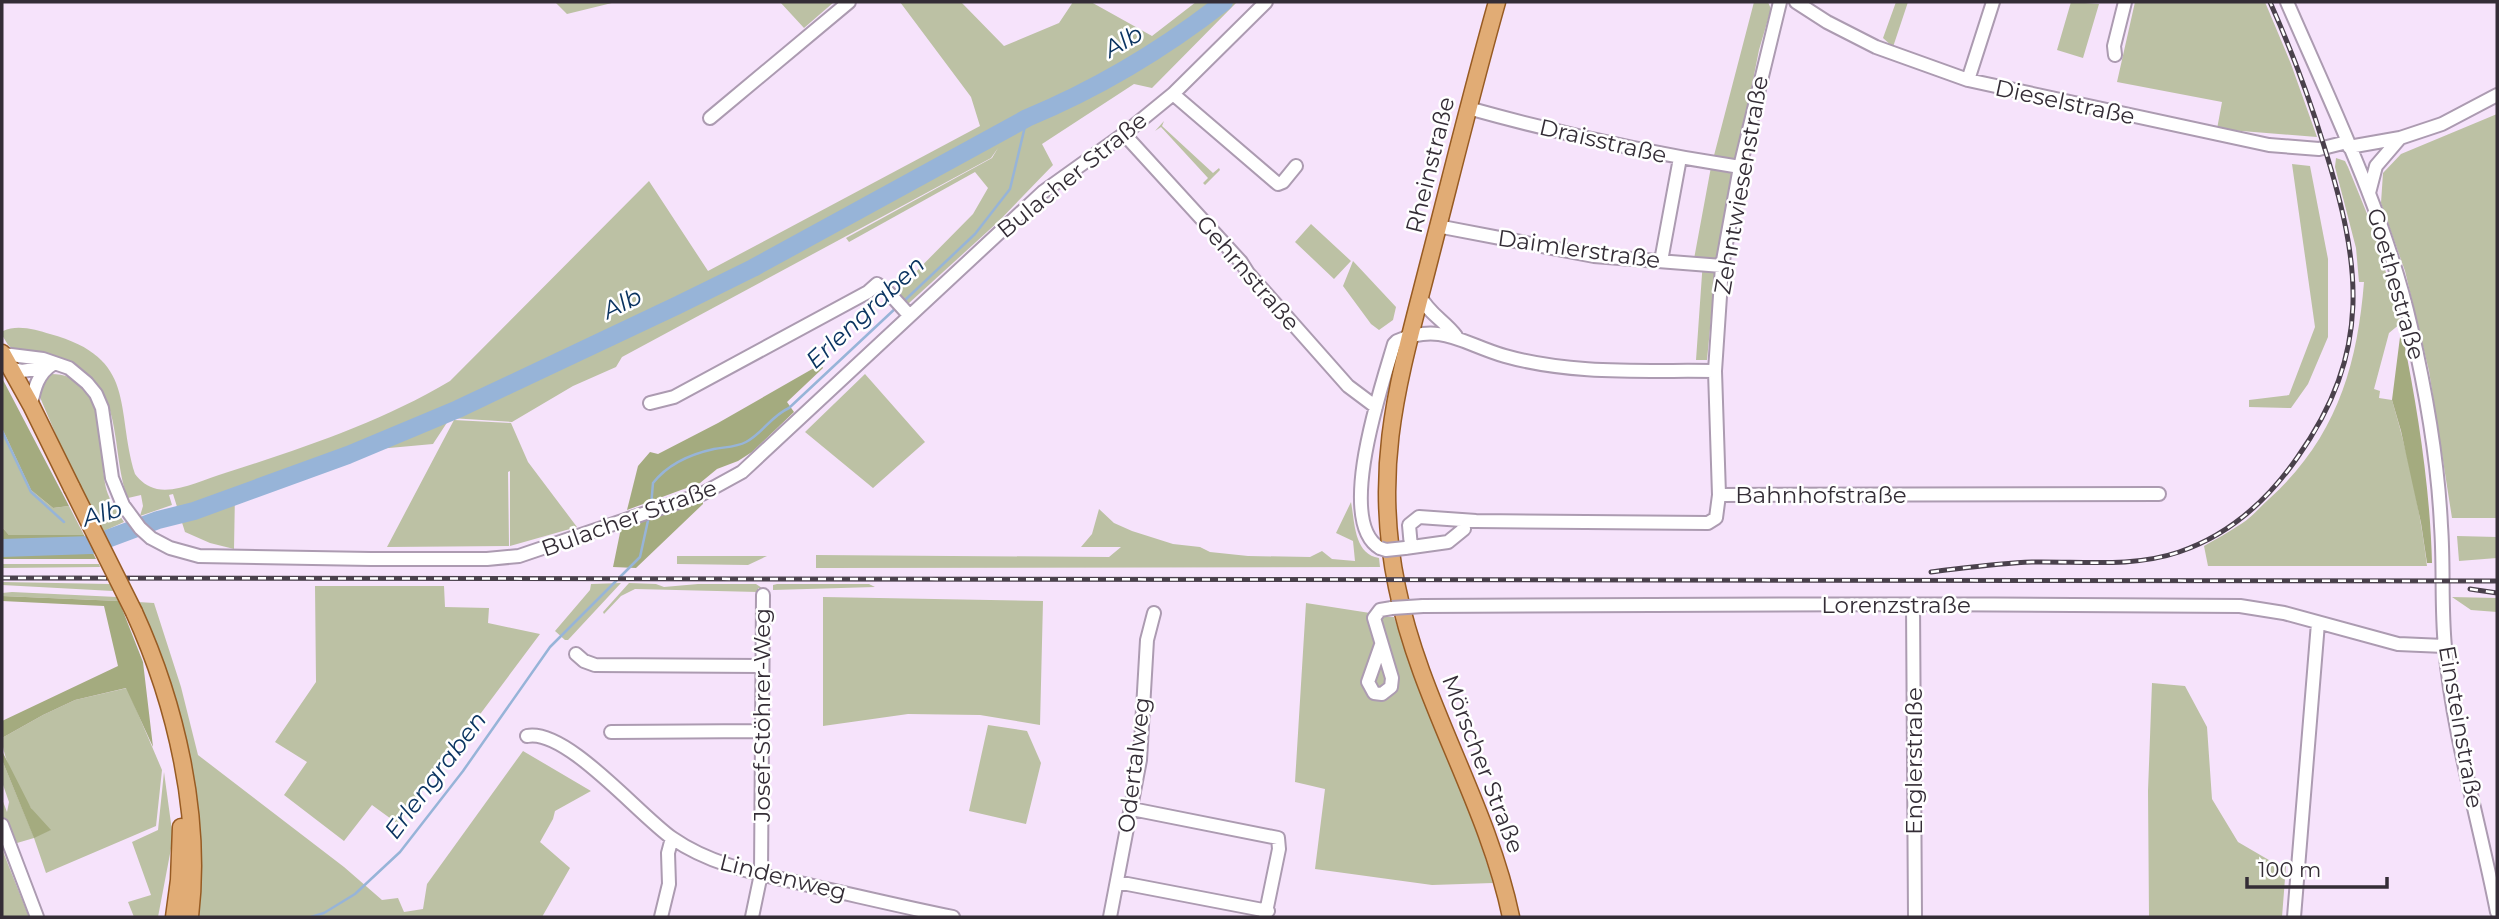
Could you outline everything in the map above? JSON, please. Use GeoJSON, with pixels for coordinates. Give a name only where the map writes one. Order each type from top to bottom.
{"type":"FeatureCollection","features":[{"type":"Feature","properties":{"kind":"main road","name":"Rheinstraße"},"geometry":{"type":"LineString","coordinates":[[1408,629],[1397,587],[1385,512],[1393,403],[1497,2]]}},
{"type":"Feature","properties":{"kind":"main road"},"geometry":{"type":"LineString","coordinates":[[5,358],[134,612],[154,660],[187,780],[193,867],[190,917]]}},
{"type":"Feature","properties":{"kind":"main road","name":"Mörscher Straße"},"geometry":{"type":"LineString","coordinates":[[1408,629],[1425,680],[1492,844],[1511,917]]}},
{"type":"Feature","properties":{"kind":"main road"},"geometry":{"type":"LineString","coordinates":[[174,917],[179,880],[181,823],[176,737]]}},
{"type":"Feature","properties":{"kind":"street"},"geometry":{"type":"LineString","coordinates":[[710,118],[849,2]]}},
{"type":"Feature","properties":{"kind":"street","name":"Bulacher Straße"},"geometry":{"type":"LineString","coordinates":[[5,358],[36,357],[50,365],[75,372],[96,394],[104,415],[114,485],[128,513],[151,538],[175,550],[211,557],[487,559],[533,552],[715,488],[742,472],[902,307],[1043,192],[1124,134],[1173,94],[1266,2]]}},
{"type":"Feature","properties":{"kind":"street","name":"Zehntwiesenstraße"},"geometry":{"type":"LineString","coordinates":[[1718,495],[1715,371],[1722,266],[1740,167],[1780,2]]}},
{"type":"Feature","properties":{"kind":"street","name":"Dieselstraße"},"geometry":{"type":"LineString","coordinates":[[1797,2],[1827,22],[1876,47],[1968,80],[2269,145],[2319,149],[2400,138],[2442,124],[2497,95]]}},
{"type":"Feature","properties":{"kind":"street"},"geometry":{"type":"LineString","coordinates":[[1968,80],[1993,2]]}},
{"type":"Feature","properties":{"kind":"street"},"geometry":{"type":"LineString","coordinates":[[2115,55],[2114,46],[2125,2]]}},
{"type":"Feature","properties":{"kind":"street","name":"Goethestraße"},"geometry":{"type":"LineString","coordinates":[[2287,2],[2369,193],[2397,274],[2421,373],[2438,488],[2442,583]]}},
{"type":"Feature","properties":{"kind":"street"},"geometry":{"type":"LineString","coordinates":[[1173,94],[1278,184],[1283,182],[1296,166]]}},
{"type":"Feature","properties":{"kind":"street","name":"Draisstraße"},"geometry":{"type":"LineString","coordinates":[[1468,108],[1549,130],[1680,158],[1740,167]]}},
{"type":"Feature","properties":{"kind":"street","name":"Gehrnstraße"},"geometry":{"type":"LineString","coordinates":[[1124,134],[1241,262],[1348,386],[1376,407]]}},
{"type":"Feature","properties":{"kind":"street"},"geometry":{"type":"LineString","coordinates":[[2369,193],[2376,166],[2400,138]]}},
{"type":"Feature","properties":{"kind":"street"},"geometry":{"type":"LineString","coordinates":[[1661,261],[1680,158]]}},
{"type":"Feature","properties":{"kind":"street","name":"Daimlerstraße"},"geometry":{"type":"LineString","coordinates":[[1437,226],[1594,256],[1722,266]]}},
{"type":"Feature","properties":{"kind":"street"},"geometry":{"type":"LineString","coordinates":[[650,402],[674,397],[868,292],[877,284],[902,307]]}},
{"type":"Feature","properties":{"kind":"street"},"geometry":{"type":"LineString","coordinates":[[1420,296],[1432,315],[1456,336]]}},
{"type":"Feature","properties":{"kind":"street"},"geometry":{"type":"LineString","coordinates":[[1408,339],[1428,333],[1456,336],[1504,356],[1552,366],[1715,371]]}},
{"type":"Feature","properties":{"kind":"street","name":"Rheinstraße"},"geometry":{"type":"LineString","coordinates":[[1408,339],[1401,339],[1394,344],[1376,407],[1360,482],[1360,508],[1372,543],[1386,550],[1408,548]]}},
{"type":"Feature","properties":{"kind":"street"},"geometry":{"type":"LineString","coordinates":[[31,405],[37,382],[50,365]]}},
{"type":"Feature","properties":{"kind":"street","name":"Bahnhofstraße"},"geometry":{"type":"LineString","coordinates":[[1408,548],[1409,525],[1419,517],[1462,520],[1708,523],[1716,518],[1718,495],[2159,494]]}},
{"type":"Feature","properties":{"kind":"street"},"geometry":{"type":"LineString","coordinates":[[1408,548],[1452,540],[1464,529],[1462,520]]}},
{"type":"Feature","properties":{"kind":"street","name":"Einsteinstraße"},"geometry":{"type":"LineString","coordinates":[[2442,583],[2444,646],[2455,718],[2497,912]]}},
{"type":"Feature","properties":{"kind":"street","name":"Josef-Stöhrer-Weg"},"geometry":{"type":"LineString","coordinates":[[752,917],[761,874],[763,595]]}},
{"type":"Feature","properties":{"kind":"street","name":"Lorenzstraße"},"geometry":{"type":"LineString","coordinates":[[1381,645],[1374,618],[1380,610],[1392,608],[1913,604],[2240,606],[2284,612],[2398,644],[2444,646]]}},
{"type":"Feature","properties":{"kind":"street","name":"Englerstraße"},"geometry":{"type":"LineString","coordinates":[[1913,604],[1915,917]]}},
{"type":"Feature","properties":{"kind":"street","name":"Odertalweg"},"geometry":{"type":"LineString","coordinates":[[1110,917],[1140,760],[1147,640],[1154,613]]}},
{"type":"Feature","properties":{"kind":"street"},"geometry":{"type":"LineString","coordinates":[[2294,917],[2318,623]]}},
{"type":"Feature","properties":{"kind":"street"},"geometry":{"type":"LineString","coordinates":[[576,654],[595,665],[761,666]]}},
{"type":"Feature","properties":{"kind":"street"},"geometry":{"type":"LineString","coordinates":[[611,732],[761,731]]}},
{"type":"Feature","properties":{"kind":"street","name":"Lindenweg"},"geometry":{"type":"LineString","coordinates":[[527,736],[546,736],[577,754],[672,838],[722,864],[921,914],[953,917]]}},
{"type":"Feature","properties":{"kind":"street"},"geometry":{"type":"LineString","coordinates":[[1117,882],[1266,914],[1279,849],[1278,838],[1132,809]]}},
{"type":"Feature","properties":{"kind":"street"},"geometry":{"type":"LineString","coordinates":[[2,825],[37,917]]}},
{"type":"Feature","properties":{"kind":"street"},"geometry":{"type":"LineString","coordinates":[[661,917],[669,884],[668,853],[672,838]]}},
{"type":"Feature","properties":{"kind":"green space"},"geometry":{"type":"Polygon","coordinates":[[[555,2],[616,2],[567,14],[555,2]]]}},
{"type":"Feature","properties":{"kind":"green space"},"geometry":{"type":"Polygon","coordinates":[[[780,2],[834,2],[804,28],[780,2]]]}},
{"type":"Feature","properties":{"kind":"green space"},"geometry":{"type":"Polygon","coordinates":[[[900,2],[961,2],[1004,46],[1059,23],[1073,2],[1091,2],[1152,36],[1196,2],[1237,2],[1152,88],[1134,84],[1042,144],[1053,165],[999,221],[908,304],[895,293],[973,214],[988,188],[975,172],[849,242],[846,238],[992,158],[998,148],[991,158],[622,357],[616,367],[573,386],[512,422],[450,418],[433,444],[356,451],[192,506],[235,493],[234,549],[210,543],[185,532],[173,494],[169,495],[172,505],[140,516],[143,506],[141,495],[128,498],[111,416],[99,387],[83,374],[17,352],[8,345],[2,335],[3,331],[9,329],[33,329],[78,344],[98,357],[110,371],[118,388],[135,474],[154,488],[165,490],[182,487],[312,444],[396,410],[450,381],[649,181],[708,271],[980,126],[971,97],[900,2]]]}},
{"type":"Feature","properties":{"kind":"green space"},"geometry":{"type":"Polygon","coordinates":[[[1754,2],[1768,2],[1771,9],[1759,50],[1716,266],[1707,360],[1696,360],[1703,260],[1694,259],[1711,167],[1754,2]]]}},
{"type":"Feature","properties":{"kind":"green space"},"geometry":{"type":"Polygon","coordinates":[[[1896,2],[1908,2],[1893,47],[1883,38],[1896,2]]]}},
{"type":"Feature","properties":{"kind":"green space"},"geometry":{"type":"Polygon","coordinates":[[[2071,2],[2099,4],[2083,58],[2057,50],[2071,2]]]}},
{"type":"Feature","properties":{"kind":"green space"},"geometry":{"type":"Polygon","coordinates":[[[2135,2],[2265,2],[2317,137],[2217,129],[2222,102],[2117,82],[2135,2]]]}},
{"type":"Feature","properties":{"kind":"green space"},"geometry":{"type":"Polygon","coordinates":[[[2497,114],[2497,518],[2452,518],[2429,371],[2405,271],[2381,203],[2383,173],[2401,154],[2497,114]]]}},
{"type":"Feature","properties":{"kind":"green space"},"geometry":{"type":"Polygon","coordinates":[[[1164,121],[1162,126],[1213,173],[1219,168],[1205,185],[1203,183],[1208,178],[1161,127],[1155,131],[1164,121]]]}},
{"type":"Feature","properties":{"kind":"green space"},"geometry":{"type":"Polygon","coordinates":[[[2336,158],[2345,161],[2372,226],[2401,323],[2389,333],[2374,389],[2380,391],[2379,398],[2392,400],[2413,482],[2427,566],[2208,566],[2204,546],[2252,516],[2292,476],[2311,452],[2339,401],[2348,373],[2361,314],[2364,282],[2359,282],[2356,248],[2335,167],[2336,158]]]}},
{"type":"Feature","properties":{"kind":"green space"},"geometry":{"type":"Polygon","coordinates":[[[2292,164],[2310,166],[2328,259],[2328,337],[2308,384],[2291,408],[2249,407],[2249,400],[2289,395],[2315,327],[2292,164]]]}},
{"type":"Feature","properties":{"kind":"green space"},"geometry":{"type":"Polygon","coordinates":[[[1311,224],[1351,261],[1334,279],[1295,242],[1311,224]]]}},
{"type":"Feature","properties":{"kind":"green space"},"geometry":{"type":"Polygon","coordinates":[[[1353,261],[1396,307],[1393,320],[1379,330],[1371,324],[1343,286],[1353,261]]]}},
{"type":"Feature","properties":{"kind":"green space"},"geometry":{"type":"Polygon","coordinates":[[[2400,337],[2403,337],[2414,393],[2422,449],[2432,563],[2427,563],[2421,523],[2392,400],[2400,337]]]}},
{"type":"Feature","properties":{"kind":"green space"},"geometry":{"type":"Polygon","coordinates":[[[821,364],[823,368],[787,402],[794,412],[752,452],[717,469],[700,483],[627,510],[638,466],[650,452],[658,454],[821,364]]]}},
{"type":"Feature","properties":{"kind":"green space"},"geometry":{"type":"Polygon","coordinates":[[[50,374],[68,377],[82,385],[97,414],[106,488],[124,522],[104,531],[79,483],[77,484],[39,395],[39,384],[50,374]]]}},
{"type":"Feature","properties":{"kind":"green space"},"geometry":{"type":"Polygon","coordinates":[[[865,374],[925,442],[873,488],[805,432],[865,374]]]}},
{"type":"Feature","properties":{"kind":"green space"},"geometry":{"type":"Polygon","coordinates":[[[2,378],[69,506],[53,508],[31,490],[2,428],[2,378]]]}},
{"type":"Feature","properties":{"kind":"green space"},"geometry":{"type":"Polygon","coordinates":[[[454,420],[511,423],[528,462],[577,527],[510,546],[510,471],[509,546],[387,547],[454,420]]]}},
{"type":"Feature","properties":{"kind":"green space"},"geometry":{"type":"Polygon","coordinates":[[[2,428],[31,490],[53,508],[69,506],[84,535],[9,535],[2,527],[2,428]]]}},
{"type":"Feature","properties":{"kind":"green space"},"geometry":{"type":"Polygon","coordinates":[[[703,501],[703,504],[636,568],[613,567],[621,528],[703,501]]]}},
{"type":"Feature","properties":{"kind":"green space"},"geometry":{"type":"Polygon","coordinates":[[[1351,502],[1360,544],[1365,551],[1379,558],[1380,567],[816,568],[816,555],[1109,557],[1121,547],[1081,547],[1092,534],[1099,509],[1114,523],[1132,531],[1173,544],[1200,547],[1210,552],[1310,557],[1322,551],[1332,559],[1355,561],[1353,541],[1336,533],[1351,502]]]}},
{"type":"Feature","properties":{"kind":"green space"},"geometry":{"type":"Polygon","coordinates":[[[2,527],[9,535],[84,535],[96,559],[2,559],[2,527]]]}},
{"type":"Feature","properties":{"kind":"green space"},"geometry":{"type":"Polygon","coordinates":[[[2457,536],[2497,537],[2497,558],[2459,561],[2457,536]]]}},
{"type":"Feature","properties":{"kind":"green space"},"geometry":{"type":"Polygon","coordinates":[[[677,556],[767,556],[748,565],[677,564],[677,556]]]}},
{"type":"Feature","properties":{"kind":"green space"},"geometry":{"type":"Polygon","coordinates":[[[2,564],[99,564],[100,567],[2,568],[2,564]]]}},
{"type":"Feature","properties":{"kind":"green space"},"geometry":{"type":"Polygon","coordinates":[[[2,582],[110,584],[113,591],[2,585],[2,582]]]}},
{"type":"Feature","properties":{"kind":"green space"},"geometry":{"type":"Polygon","coordinates":[[[621,583],[568,640],[555,631],[590,590],[591,584],[621,583]]]}},
{"type":"Feature","properties":{"kind":"green space"},"geometry":{"type":"Polygon","coordinates":[[[629,583],[664,587],[756,584],[762,588],[758,588],[758,592],[635,589],[621,596],[604,614],[629,583]]]}},
{"type":"Feature","properties":{"kind":"green space"},"geometry":{"type":"Polygon","coordinates":[[[869,584],[875,587],[773,590],[773,585],[869,584]]]}},
{"type":"Feature","properties":{"kind":"green space"},"geometry":{"type":"Polygon","coordinates":[[[315,586],[444,586],[445,607],[489,608],[488,623],[540,634],[398,824],[372,805],[344,841],[284,795],[307,762],[275,742],[316,682],[315,586]]]}},
{"type":"Feature","properties":{"kind":"green space"},"geometry":{"type":"Polygon","coordinates":[[[2,593],[117,597],[119,601],[2,596],[2,593]]]}},
{"type":"Feature","properties":{"kind":"green space"},"geometry":{"type":"Polygon","coordinates":[[[2,596],[119,601],[143,662],[153,747],[126,688],[75,700],[2,738],[2,721],[118,666],[104,606],[2,601],[2,596]]]}},
{"type":"Feature","properties":{"kind":"green space"},"geometry":{"type":"Polygon","coordinates":[[[823,597],[1043,601],[1040,725],[980,715],[908,714],[823,726],[823,597]]]}},
{"type":"Feature","properties":{"kind":"green space"},"geometry":{"type":"Polygon","coordinates":[[[2452,597],[2497,598],[2497,612],[2471,610],[2452,597]]]}},
{"type":"Feature","properties":{"kind":"green space"},"geometry":{"type":"Polygon","coordinates":[[[138,602],[154,603],[181,687],[198,755],[344,867],[382,900],[398,898],[404,912],[423,909],[427,884],[523,751],[591,791],[555,811],[540,842],[570,868],[542,917],[199,917],[199,834],[180,729],[162,662],[138,602]]]}},
{"type":"Feature","properties":{"kind":"green space"},"geometry":{"type":"Polygon","coordinates":[[[1306,603],[1394,617],[1493,883],[1432,885],[1315,869],[1325,789],[1295,782],[1306,603]]]}},
{"type":"Feature","properties":{"kind":"green space"},"geometry":{"type":"Polygon","coordinates":[[[2152,683],[2185,686],[2207,727],[2212,799],[2238,842],[2274,863],[2286,866],[2282,917],[2149,917],[2148,791],[2152,683]]]}},
{"type":"Feature","properties":{"kind":"green space"},"geometry":{"type":"Polygon","coordinates":[[[127,688],[162,770],[156,826],[46,873],[34,838],[17,843],[2,816],[2,799],[7,812],[9,802],[2,782],[2,760],[34,837],[50,830],[34,813],[19,788],[7,761],[2,738],[75,700],[127,688]]]}},
{"type":"Feature","properties":{"kind":"green space"},"geometry":{"type":"Polygon","coordinates":[[[988,725],[1027,731],[1041,763],[1026,824],[969,811],[988,725]]]}},
{"type":"Feature","properties":{"kind":"green space"},"geometry":{"type":"Polygon","coordinates":[[[2,751],[31,808],[51,830],[34,838],[2,760],[2,751]]]}},
{"type":"Feature","properties":{"kind":"green space"},"geometry":{"type":"Polygon","coordinates":[[[164,772],[173,838],[158,917],[134,917],[128,902],[151,895],[132,842],[158,830],[164,772]]]}},
{"type":"Feature","properties":{"kind":"green space"},"geometry":{"type":"Polygon","coordinates":[[[2,849],[29,917],[2,917],[2,849]]]}},
{"type":"Feature","properties":{"kind":"waterway","name":"Alb"},"geometry":{"type":"LineString","coordinates":[[2,548],[91,545],[348,455],[458,409],[753,268],[1027,118],[1105,81],[1154,51],[1224,2]]}},
{"type":"Feature","properties":{"kind":"waterway","name":"Erlengraben"},"geometry":{"type":"LineString","coordinates":[[903,302],[975,234],[1010,189],[1027,118]]}},
{"type":"Feature","properties":{"kind":"waterway","name":"Erlengraben"},"geometry":{"type":"LineString","coordinates":[[651,506],[653,483],[666,470],[697,454],[739,445],[752,438],[777,415],[789,408],[898,306]]}},
{"type":"Feature","properties":{"kind":"waterway"},"geometry":{"type":"LineString","coordinates":[[2,431],[31,492],[64,522]]}},
{"type":"Feature","properties":{"kind":"waterway","name":"Erlengraben"},"geometry":{"type":"LineString","coordinates":[[311,917],[324,913],[355,894],[400,852],[463,771],[550,647],[640,557],[649,516]]}},
{"type":"Feature","properties":{"kind":"railway"},"geometry":{"type":"LineString","coordinates":[[1931,572],[2019,563],[2124,562],[2161,557],[2197,545],[2230,526],[2260,502],[2297,458],[2321,419],[2338,381],[2349,343],[2353,306],[2352,268],[2337,189],[2324,146],[2299,73],[2270,2]]}},
{"type":"Feature","properties":{"kind":"railway"},"geometry":{"type":"LineString","coordinates":[[2,578],[2497,581]]}},
{"type":"Feature","properties":{"kind":"railway"},"geometry":{"type":"LineString","coordinates":[[2470,589],[2497,593]]}}]}
